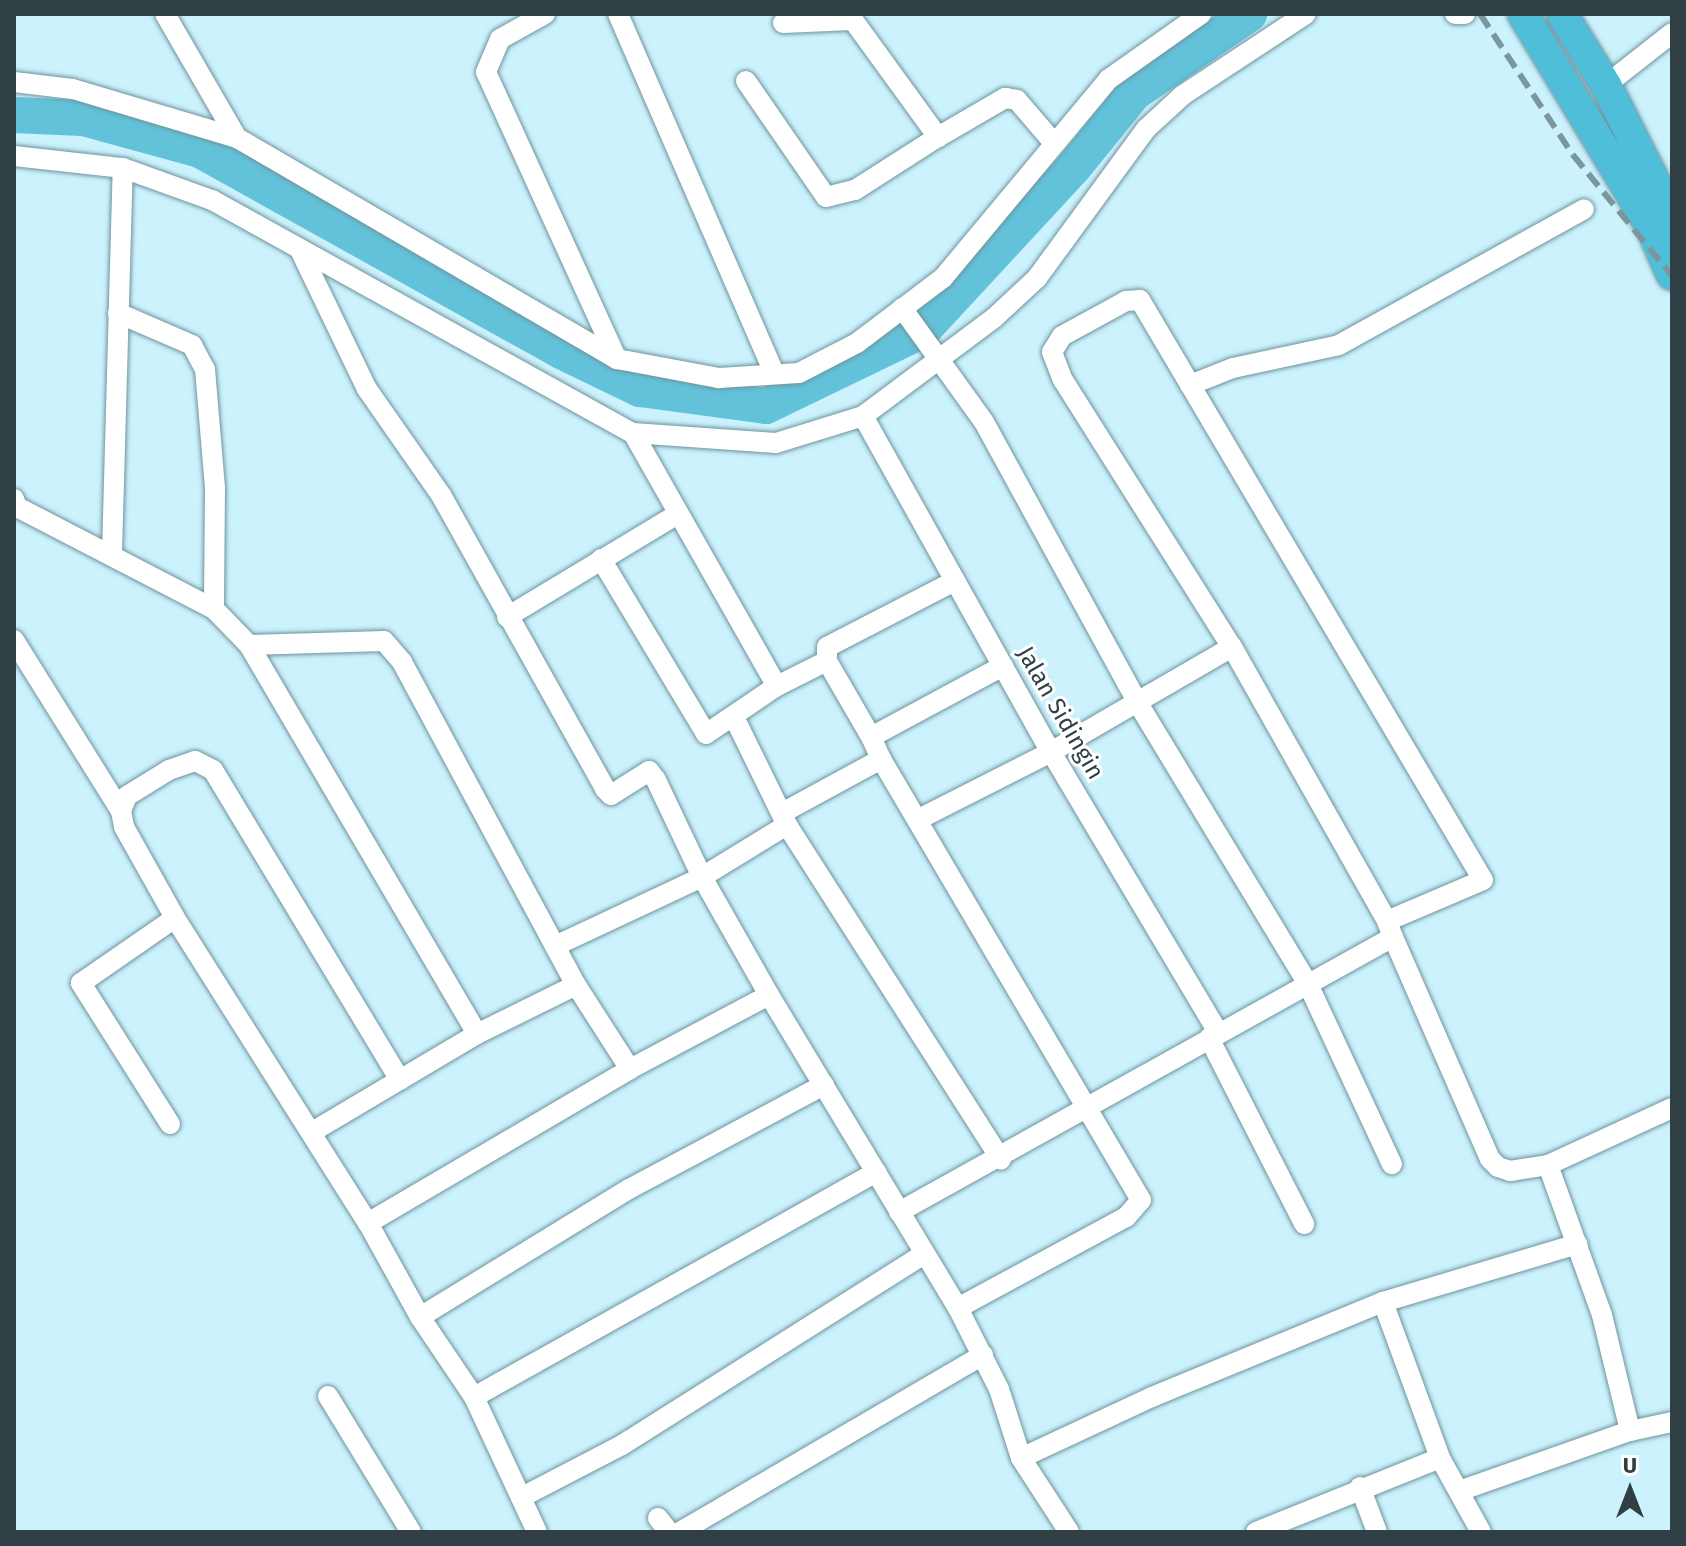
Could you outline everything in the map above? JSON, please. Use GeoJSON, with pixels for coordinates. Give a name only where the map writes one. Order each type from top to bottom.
{"type":"FeatureCollection","features":[{"type":"Feature","properties":{"kind":"highway"},"geometry":{"type":"LineString","coordinates":[[1523,14],[1651,227],[1672,275]]}},
{"type":"Feature","properties":{"kind":"highway"},"geometry":{"type":"LineString","coordinates":[[1566,16],[1606,85],[1672,216]]}},
{"type":"Feature","properties":{"kind":"street"},"geometry":{"type":"LineString","coordinates":[[165,14],[237,138]]}},
{"type":"Feature","properties":{"kind":"street"},"geometry":{"type":"LineString","coordinates":[[545,14],[506,22],[488,59],[491,92],[617,359]]}},
{"type":"Feature","properties":{"kind":"street"},"geometry":{"type":"LineString","coordinates":[[618,14],[774,373]]}},
{"type":"Feature","properties":{"kind":"street"},"geometry":{"type":"LineString","coordinates":[[14,82],[73,89],[237,138],[617,359],[719,378],[799,373],[827,360],[905,311],[943,278],[1053,142],[1109,79],[1201,14]]}},
{"type":"Feature","properties":{"kind":"street"},"geometry":{"type":"LineString","coordinates":[[14,156],[123,168],[241,214],[300,250],[633,433],[776,443],[863,416],[1037,278],[1146,129],[1183,95],[1306,14]]}},
{"type":"Feature","properties":{"kind":"street"},"geometry":{"type":"LineString","coordinates":[[1455,14],[1465,14]]}},
{"type":"Feature","properties":{"kind":"street"},"geometry":{"type":"LineString","coordinates":[[783,23],[853,20],[938,137]]}},
{"type":"Feature","properties":{"kind":"street"},"geometry":{"type":"LineString","coordinates":[[1606,85],[1672,33]]}},
{"type":"Feature","properties":{"kind":"street"},"geometry":{"type":"LineString","coordinates":[[746,81],[826,197],[855,190],[1005,98],[1017,100],[1053,142]]}},
{"type":"Feature","properties":{"kind":"street"},"geometry":{"type":"LineString","coordinates":[[112,553],[123,168]]}},
{"type":"Feature","properties":{"kind":"street"},"geometry":{"type":"LineString","coordinates":[[1190,385],[1248,364],[1339,345],[1584,209]]}},
{"type":"Feature","properties":{"kind":"street"},"geometry":{"type":"LineString","coordinates":[[300,250],[367,389],[441,495],[605,789],[611,795],[649,771],[702,877],[769,995],[958,1308],[983,1355],[1021,1458],[1069,1532]]}},
{"type":"Feature","properties":{"kind":"street"},"geometry":{"type":"LineString","coordinates":[[899,1212],[1001,1159],[1307,982],[1390,929],[1483,880],[1190,385],[1135,298],[1062,336],[1052,352],[1063,380],[1232,647],[1390,929],[1490,1159],[1510,1171],[1548,1165],[1672,1108]]}},
{"type":"Feature","properties":{"kind":"street"},"geometry":{"type":"LineString","coordinates":[[905,311],[984,422],[1136,700],[1307,982],[1392,1164]]}},
{"type":"Feature","properties":{"kind":"street"},"geometry":{"type":"LineString","coordinates":[[118,313],[192,345],[205,369],[215,488],[214,609]]}},
{"type":"Feature","properties":{"kind":"street","name":"Jalan Sidingin"},"geometry":{"type":"LineString","coordinates":[[863,416],[1213,1035],[1304,1224]]}},
{"type":"Feature","properties":{"kind":"street"},"geometry":{"type":"LineString","coordinates":[[633,433],[676,515],[777,686]]}},
{"type":"Feature","properties":{"kind":"street"},"geometry":{"type":"LineString","coordinates":[[15,506],[112,553],[214,609],[249,645],[477,1034]]}},
{"type":"Feature","properties":{"kind":"street"},"geometry":{"type":"LineString","coordinates":[[507,617],[676,515]]}},
{"type":"Feature","properties":{"kind":"street"},"geometry":{"type":"LineString","coordinates":[[601,559],[706,734],[777,686],[827,661]]}},
{"type":"Feature","properties":{"kind":"street"},"geometry":{"type":"LineString","coordinates":[[955,581],[834,641],[827,647],[827,661],[881,759],[1138,1190],[1138,1208],[958,1308]]}},
{"type":"Feature","properties":{"kind":"street"},"geometry":{"type":"LineString","coordinates":[[14,640],[121,811],[124,827],[175,918],[368,1223],[420,1317],[474,1397],[537,1532]]}},
{"type":"Feature","properties":{"kind":"street"},"geometry":{"type":"LineString","coordinates":[[249,645],[384,641],[402,662],[576,985],[630,1069]]}},
{"type":"Feature","properties":{"kind":"street"},"geometry":{"type":"LineString","coordinates":[[919,819],[1051,752],[1232,647]]}},
{"type":"Feature","properties":{"kind":"street"},"geometry":{"type":"LineString","coordinates":[[871,737],[1003,666]]}},
{"type":"Feature","properties":{"kind":"street"},"geometry":{"type":"LineString","coordinates":[[734,717],[784,819],[1001,1159]]}},
{"type":"Feature","properties":{"kind":"street"},"geometry":{"type":"LineString","coordinates":[[555,946],[702,877],[784,819],[881,759]]}},
{"type":"Feature","properties":{"kind":"street"},"geometry":{"type":"LineString","coordinates":[[121,811],[127,796],[169,770],[195,761],[213,770],[400,1080]]}},
{"type":"Feature","properties":{"kind":"street"},"geometry":{"type":"LineString","coordinates":[[170,1124],[81,983],[83,976],[175,918]]}},
{"type":"Feature","properties":{"kind":"street"},"geometry":{"type":"LineString","coordinates":[[312,1132],[477,1034],[576,985]]}},
{"type":"Feature","properties":{"kind":"street"},"geometry":{"type":"LineString","coordinates":[[368,1223],[630,1069],[769,995]]}},
{"type":"Feature","properties":{"kind":"street"},"geometry":{"type":"LineString","coordinates":[[420,1317],[629,1189],[824,1085]]}},
{"type":"Feature","properties":{"kind":"street"},"geometry":{"type":"LineString","coordinates":[[1548,1165],[1602,1315],[1630,1431]]}},
{"type":"Feature","properties":{"kind":"street"},"geometry":{"type":"LineString","coordinates":[[474,1397],[876,1172]]}},
{"type":"Feature","properties":{"kind":"street"},"geometry":{"type":"LineString","coordinates":[[1021,1458],[1152,1397],[1383,1302],[1578,1244]]}},
{"type":"Feature","properties":{"kind":"street"},"geometry":{"type":"LineString","coordinates":[[522,1497],[588,1466],[924,1254]]}},
{"type":"Feature","properties":{"kind":"street"},"geometry":{"type":"LineString","coordinates":[[1383,1302],[1440,1458],[1462,1490],[1481,1532]]}},
{"type":"Feature","properties":{"kind":"street"},"geometry":{"type":"LineString","coordinates":[[680,1532],[983,1355]]}},
{"type":"Feature","properties":{"kind":"street"},"geometry":{"type":"LineString","coordinates":[[328,1396],[411,1532]]}},
{"type":"Feature","properties":{"kind":"street"},"geometry":{"type":"LineString","coordinates":[[1462,1490],[1630,1431],[1672,1422]]}},
{"type":"Feature","properties":{"kind":"street"},"geometry":{"type":"LineString","coordinates":[[1256,1532],[1360,1487],[1440,1458]]}},
{"type":"Feature","properties":{"kind":"street"},"geometry":{"type":"LineString","coordinates":[[1360,1487],[1377,1532]]}},
{"type":"Feature","properties":{"kind":"waterway"},"geometry":{"type":"LineString","coordinates":[[14,115],[83,118],[200,150],[561,351],[640,389],[766,406],[923,330],[1074,167],[1134,93],[1249,14]]}},
{"type":"Feature","properties":{"kind":"railway"},"geometry":{"type":"LineString","coordinates":[[1480,14],[1573,155],[1672,276]]}}]}
